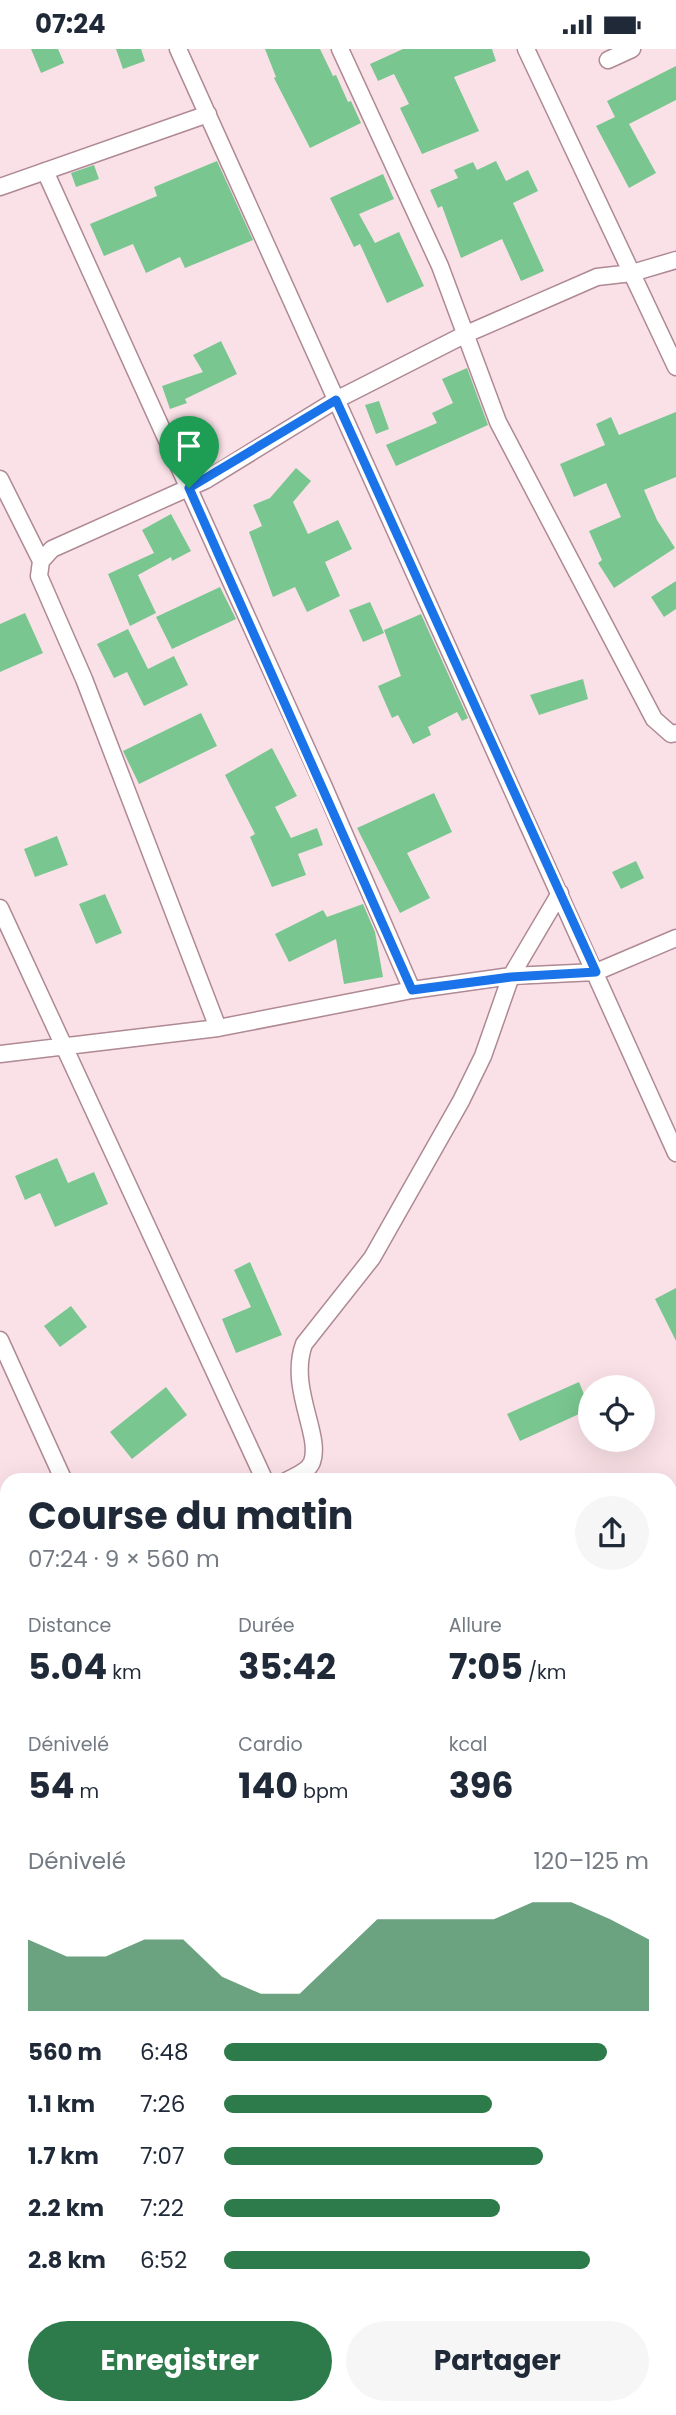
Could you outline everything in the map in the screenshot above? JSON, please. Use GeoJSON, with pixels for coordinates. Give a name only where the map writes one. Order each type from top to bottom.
{"type":"FeatureCollection","features":[{"type":"Feature","properties":{"kind":"street"},"geometry":{"type":"LineString","coordinates":[[178,49],[676,1153]]}},
{"type":"Feature","properties":{"kind":"street"},"geometry":{"type":"LineString","coordinates":[[340,49],[440,267],[498,422],[654,719],[671,732],[676,750]]}},
{"type":"Feature","properties":{"kind":"street"},"geometry":{"type":"LineString","coordinates":[[526,49],[676,367]]}},
{"type":"Feature","properties":{"kind":"street"},"geometry":{"type":"LineString","coordinates":[[608,60],[632,49]]}},
{"type":"Feature","properties":{"kind":"street"},"geometry":{"type":"LineString","coordinates":[[0,187],[208,114]]}},
{"type":"Feature","properties":{"kind":"street"},"geometry":{"type":"LineString","coordinates":[[45,171],[412,990]]}},
{"type":"Feature","properties":{"kind":"street"},"geometry":{"type":"LineString","coordinates":[[41,561],[52,549],[189,488],[336,400],[464,335],[597,277],[632,273],[676,260]]}},
{"type":"Feature","properties":{"kind":"street"},"geometry":{"type":"LineString","coordinates":[[0,478],[41,561],[40,576],[84,679],[218,1028]]}},
{"type":"Feature","properties":{"kind":"street"},"geometry":{"type":"LineString","coordinates":[[301,1473],[313,1461],[313,1443],[299,1387],[298,1360],[304,1344],[372,1258],[461,1101],[483,1056],[511,977],[560,893]]}},
{"type":"Feature","properties":{"kind":"street"},"geometry":{"type":"LineString","coordinates":[[0,908],[261,1473]]}},
{"type":"Feature","properties":{"kind":"street"},"geometry":{"type":"LineString","coordinates":[[0,1054],[218,1028],[412,990],[511,977],[596,972],[676,938]]}},
{"type":"Feature","properties":{"kind":"street"},"geometry":{"type":"LineString","coordinates":[[0,1340],[8,1377],[60,1473]]}},
{"type":"Feature","properties":{"kind":"building"},"geometry":{"type":"Polygon","coordinates":[[[31,49],[58,49],[64,63],[41,73],[31,49]]]}},
{"type":"Feature","properties":{"kind":"building"},"geometry":{"type":"Polygon","coordinates":[[[116,49],[141,49],[145,61],[123,69],[116,49]]]}},
{"type":"Feature","properties":{"kind":"building"},"geometry":{"type":"Polygon","coordinates":[[[265,49],[320,49],[361,123],[310,148],[274,78],[276,77],[265,49]]]}},
{"type":"Feature","properties":{"kind":"building"},"geometry":{"type":"Polygon","coordinates":[[[403,49],[492,49],[496,61],[454,77],[479,131],[422,154],[400,108],[409,104],[394,74],[378,81],[370,64],[403,49]]]}},
{"type":"Feature","properties":{"kind":"building"},"geometry":{"type":"Polygon","coordinates":[[[676,66],[676,100],[629,124],[656,173],[629,188],[596,126],[615,117],[607,101],[676,66]]]}},
{"type":"Feature","properties":{"kind":"building"},"geometry":{"type":"Polygon","coordinates":[[[217,161],[253,240],[185,268],[180,257],[146,273],[133,244],[104,256],[90,224],[157,196],[154,187],[217,161]]]}},
{"type":"Feature","properties":{"kind":"building"},"geometry":{"type":"Polygon","coordinates":[[[496,161],[506,181],[528,170],[538,191],[513,203],[544,271],[521,281],[502,239],[461,258],[442,206],[438,208],[430,190],[458,178],[454,170],[473,162],[477,170],[496,161]]]}},
{"type":"Feature","properties":{"kind":"building"},"geometry":{"type":"Polygon","coordinates":[[[94,165],[99,179],[76,187],[71,173],[94,165]]]}},
{"type":"Feature","properties":{"kind":"building"},"geometry":{"type":"Polygon","coordinates":[[[383,174],[394,199],[359,214],[375,243],[399,232],[424,286],[387,303],[360,244],[354,247],[330,198],[383,174]]]}},
{"type":"Feature","properties":{"kind":"building"},"geometry":{"type":"Polygon","coordinates":[[[221,341],[237,374],[185,399],[187,403],[170,409],[162,386],[203,372],[193,355],[221,341]]]}},
{"type":"Feature","properties":{"kind":"building"},"geometry":{"type":"Polygon","coordinates":[[[467,368],[488,425],[396,466],[386,445],[437,423],[432,413],[453,403],[442,379],[467,368]]]}},
{"type":"Feature","properties":{"kind":"building"},"geometry":{"type":"Polygon","coordinates":[[[379,401],[389,429],[376,434],[365,405],[379,401]]]}},
{"type":"Feature","properties":{"kind":"building"},"geometry":{"type":"Polygon","coordinates":[[[676,412],[676,477],[644,490],[657,520],[675,548],[614,588],[598,563],[602,560],[589,531],[621,517],[606,483],[574,497],[560,464],[605,445],[596,424],[611,417],[619,435],[676,412]]]}},
{"type":"Feature","properties":{"kind":"building"},"geometry":{"type":"Polygon","coordinates":[[[296,468],[311,481],[293,502],[308,534],[338,520],[352,549],[325,562],[340,596],[307,612],[295,587],[273,597],[249,532],[262,526],[253,505],[270,498],[296,468]]]}},
{"type":"Feature","properties":{"kind":"building"},"geometry":{"type":"Polygon","coordinates":[[[171,514],[191,551],[172,561],[171,557],[138,575],[156,613],[130,626],[108,574],[154,553],[142,530],[171,514]]]}},
{"type":"Feature","properties":{"kind":"building"},"geometry":{"type":"Polygon","coordinates":[[[676,581],[676,609],[664,617],[651,597],[676,581]]]}},
{"type":"Feature","properties":{"kind":"building"},"geometry":{"type":"Polygon","coordinates":[[[220,587],[236,619],[172,649],[156,617],[220,587]]]}},
{"type":"Feature","properties":{"kind":"building"},"geometry":{"type":"Polygon","coordinates":[[[370,602],[384,633],[363,642],[349,610],[370,602]]]}},
{"type":"Feature","properties":{"kind":"building"},"geometry":{"type":"Polygon","coordinates":[[[25,613],[43,653],[0,672],[0,624],[25,613]]]}},
{"type":"Feature","properties":{"kind":"building"},"geometry":{"type":"Polygon","coordinates":[[[421,614],[468,718],[462,721],[457,712],[428,727],[431,735],[413,744],[398,715],[392,718],[378,686],[401,676],[384,630],[421,614]]]}},
{"type":"Feature","properties":{"kind":"building"},"geometry":{"type":"Polygon","coordinates":[[[128,629],[148,669],[174,656],[188,685],[144,706],[127,672],[114,678],[97,644],[128,629]]]}},
{"type":"Feature","properties":{"kind":"building"},"geometry":{"type":"Polygon","coordinates":[[[583,679],[588,699],[539,715],[530,695],[583,679]]]}},
{"type":"Feature","properties":{"kind":"building"},"geometry":{"type":"Polygon","coordinates":[[[201,713],[217,746],[139,784],[123,751],[201,713]]]}},
{"type":"Feature","properties":{"kind":"building"},"geometry":{"type":"Polygon","coordinates":[[[272,748],[297,796],[275,807],[291,838],[317,828],[323,845],[298,854],[306,875],[272,887],[250,837],[255,834],[225,775],[272,748]]]}},
{"type":"Feature","properties":{"kind":"building"},"geometry":{"type":"Polygon","coordinates":[[[434,793],[452,832],[407,853],[430,898],[400,913],[357,828],[434,793]]]}},
{"type":"Feature","properties":{"kind":"building"},"geometry":{"type":"Polygon","coordinates":[[[57,836],[68,865],[35,877],[24,849],[57,836]]]}},
{"type":"Feature","properties":{"kind":"building"},"geometry":{"type":"Polygon","coordinates":[[[636,861],[644,878],[621,889],[612,872],[636,861]]]}},
{"type":"Feature","properties":{"kind":"building"},"geometry":{"type":"Polygon","coordinates":[[[105,894],[122,933],[96,944],[79,904],[105,894]]]}},
{"type":"Feature","properties":{"kind":"building"},"geometry":{"type":"Polygon","coordinates":[[[363,904],[375,932],[383,977],[344,984],[336,939],[289,962],[275,934],[323,910],[327,917],[363,904]]]}},
{"type":"Feature","properties":{"kind":"building"},"geometry":{"type":"Polygon","coordinates":[[[57,1158],[68,1183],[94,1172],[108,1204],[55,1227],[40,1193],[25,1200],[15,1176],[57,1158]]]}},
{"type":"Feature","properties":{"kind":"building"},"geometry":{"type":"Polygon","coordinates":[[[250,1262],[282,1335],[236,1353],[222,1319],[251,1307],[234,1270],[250,1262]]]}},
{"type":"Feature","properties":{"kind":"building"},"geometry":{"type":"Polygon","coordinates":[[[676,1288],[676,1341],[655,1299],[676,1288]]]}},
{"type":"Feature","properties":{"kind":"building"},"geometry":{"type":"Polygon","coordinates":[[[71,1306],[87,1327],[60,1347],[44,1326],[71,1306]]]}},
{"type":"Feature","properties":{"kind":"building"},"geometry":{"type":"Polygon","coordinates":[[[578,1382],[578,1414],[520,1441],[507,1414],[578,1382]]]}},
{"type":"Feature","properties":{"kind":"building"},"geometry":{"type":"Polygon","coordinates":[[[166,1387],[187,1415],[132,1459],[110,1432],[166,1387]]]}},
{"type":"Feature","properties":{"kind":"route"},"geometry":{"type":"LineString","coordinates":[[336,400],[596,972],[511,977],[412,990],[189,488],[336,400]]}}]}
